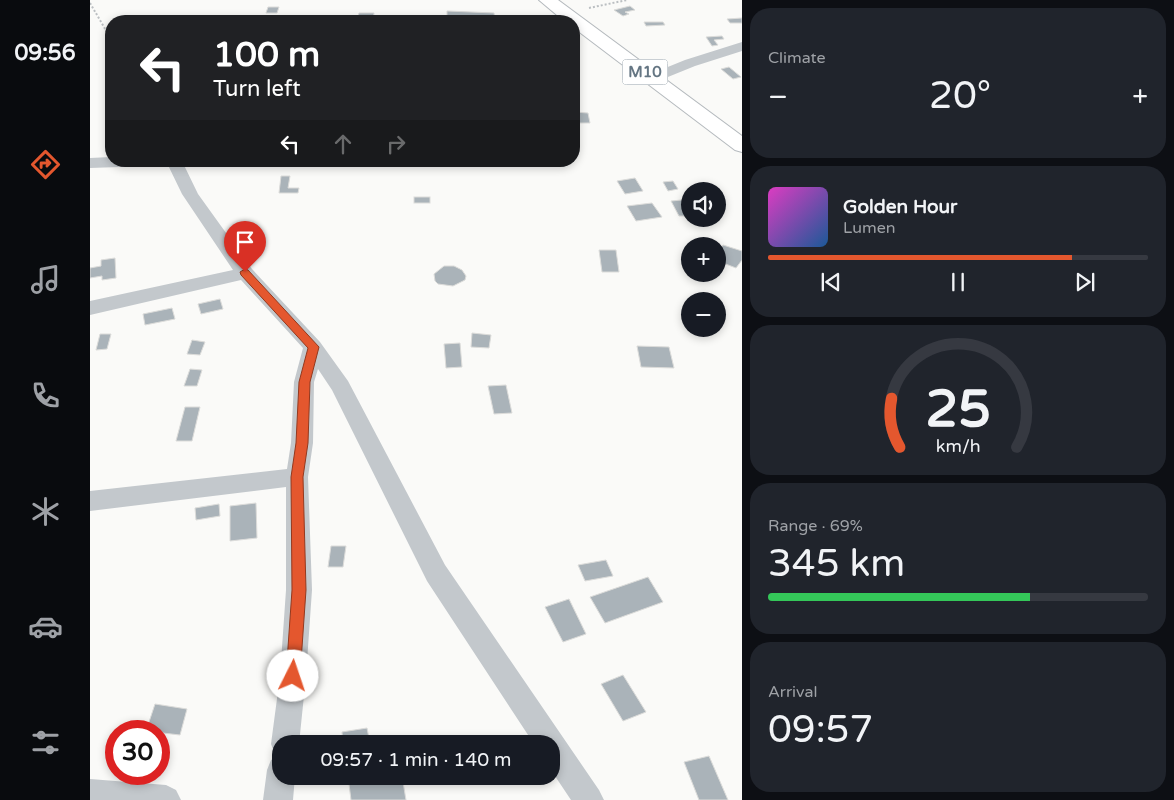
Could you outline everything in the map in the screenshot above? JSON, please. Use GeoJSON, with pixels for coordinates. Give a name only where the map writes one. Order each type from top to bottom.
{"type":"FeatureCollection","features":[{"type":"Feature","properties":{"kind":"main road","name":"M10"},"geometry":{"type":"LineString","coordinates":[[547,0],[566,15]]}},
{"type":"Feature","properties":{"kind":"main road","name":"M10"},"geometry":{"type":"LineString","coordinates":[[580,25],[742,146]]}},
{"type":"Feature","properties":{"kind":"street"},"geometry":{"type":"LineString","coordinates":[[653,78],[690,63],[742,46]]}},
{"type":"Feature","properties":{"kind":"street"},"geometry":{"type":"LineString","coordinates":[[90,163],[105,162]]}},
{"type":"Feature","properties":{"kind":"street"},"geometry":{"type":"LineString","coordinates":[[177,167],[190,194],[245,272],[313,347],[341,386],[436,573],[545,735]]}},
{"type":"Feature","properties":{"kind":"street"},"geometry":{"type":"LineString","coordinates":[[90,308],[245,272]]}},
{"type":"Feature","properties":{"kind":"street"},"geometry":{"type":"LineString","coordinates":[[285,735],[293,676],[299,590],[297,477],[302,443],[304,382],[313,347]]}},
{"type":"Feature","properties":{"kind":"street"},"geometry":{"type":"LineString","coordinates":[[90,501],[297,477]]}},
{"type":"Feature","properties":{"kind":"street"},"geometry":{"type":"LineString","coordinates":[[560,757],[589,800]]}},
{"type":"Feature","properties":{"kind":"street"},"geometry":{"type":"LineString","coordinates":[[278,800],[280,785]]}},
{"type":"Feature","properties":{"kind":"street"},"geometry":{"type":"LineString","coordinates":[[90,794],[166,800]]}},
{"type":"Feature","properties":{"kind":"path"},"geometry":{"type":"LineString","coordinates":[[570,15],[598,6],[627,0]]}},
{"type":"Feature","properties":{"kind":"path"},"geometry":{"type":"LineString","coordinates":[[90,3],[105,29]]}},
{"type":"Feature","properties":{"kind":"building"},"geometry":{"type":"Polygon","coordinates":[[[630,6],[635,10],[625,12],[629,14],[623,16],[614,10],[630,6]]]}},
{"type":"Feature","properties":{"kind":"building"},"geometry":{"type":"Polygon","coordinates":[[[268,7],[279,7],[277,13],[266,13],[268,7]]]}},
{"type":"Feature","properties":{"kind":"building"},"geometry":{"type":"Polygon","coordinates":[[[447,11],[494,13],[494,15],[447,15],[447,11]]]}},
{"type":"Feature","properties":{"kind":"building"},"geometry":{"type":"Polygon","coordinates":[[[359,13],[374,13],[374,15],[358,15],[359,13]]]}},
{"type":"Feature","properties":{"kind":"building"},"geometry":{"type":"Polygon","coordinates":[[[742,18],[742,23],[730,23],[727,19],[742,18]]]}},
{"type":"Feature","properties":{"kind":"building"},"geometry":{"type":"Polygon","coordinates":[[[644,22],[663,22],[665,25],[646,26],[644,22]]]}},
{"type":"Feature","properties":{"kind":"building"},"geometry":{"type":"Polygon","coordinates":[[[722,36],[724,39],[714,40],[718,45],[712,46],[706,37],[722,36]]]}},
{"type":"Feature","properties":{"kind":"building"},"geometry":{"type":"Polygon","coordinates":[[[729,67],[741,77],[733,79],[721,69],[729,67]]]}},
{"type":"Feature","properties":{"kind":"building"},"geometry":{"type":"Polygon","coordinates":[[[580,112],[588,113],[590,123],[580,123],[580,112]]]}},
{"type":"Feature","properties":{"kind":"building"},"geometry":{"type":"Polygon","coordinates":[[[281,176],[290,176],[288,188],[299,188],[298,193],[279,193],[281,176]]]}},
{"type":"Feature","properties":{"kind":"building"},"geometry":{"type":"Polygon","coordinates":[[[635,178],[643,191],[625,194],[617,181],[635,178]]]}},
{"type":"Feature","properties":{"kind":"building"},"geometry":{"type":"Polygon","coordinates":[[[673,181],[678,189],[668,191],[663,182],[673,181]]]}},
{"type":"Feature","properties":{"kind":"building"},"geometry":{"type":"Polygon","coordinates":[[[414,197],[430,197],[430,203],[414,203],[414,197]]]}},
{"type":"Feature","properties":{"kind":"building"},"geometry":{"type":"Polygon","coordinates":[[[681,200],[681,216],[679,216],[671,201],[681,200]]]}},
{"type":"Feature","properties":{"kind":"building"},"geometry":{"type":"Polygon","coordinates":[[[652,203],[662,217],[636,221],[627,206],[652,203]]]}},
{"type":"Feature","properties":{"kind":"building"},"geometry":{"type":"Polygon","coordinates":[[[726,246],[742,251],[742,260],[736,268],[726,264],[726,246]]]}},
{"type":"Feature","properties":{"kind":"building"},"geometry":{"type":"Polygon","coordinates":[[[599,250],[616,250],[619,272],[602,272],[599,250]]]}},
{"type":"Feature","properties":{"kind":"building"},"geometry":{"type":"Polygon","coordinates":[[[115,258],[116,278],[102,280],[102,276],[90,278],[90,268],[101,266],[101,260],[115,258]]]}},
{"type":"Feature","properties":{"kind":"building"},"geometry":{"type":"Polygon","coordinates":[[[444,266],[454,266],[462,270],[466,276],[465,280],[453,286],[438,284],[435,281],[434,274],[444,266]]]}},
{"type":"Feature","properties":{"kind":"building"},"geometry":{"type":"Polygon","coordinates":[[[220,299],[223,309],[201,314],[198,304],[220,299]]]}},
{"type":"Feature","properties":{"kind":"building"},"geometry":{"type":"Polygon","coordinates":[[[172,308],[175,319],[145,325],[143,314],[172,308]]]}},
{"type":"Feature","properties":{"kind":"building"},"geometry":{"type":"Polygon","coordinates":[[[472,333],[491,335],[489,348],[471,347],[472,333]]]}},
{"type":"Feature","properties":{"kind":"building"},"geometry":{"type":"Polygon","coordinates":[[[100,334],[111,334],[107,349],[96,350],[100,334]]]}},
{"type":"Feature","properties":{"kind":"building"},"geometry":{"type":"Polygon","coordinates":[[[192,340],[205,342],[200,355],[187,354],[192,340]]]}},
{"type":"Feature","properties":{"kind":"building"},"geometry":{"type":"Polygon","coordinates":[[[460,343],[462,367],[446,368],[444,344],[460,343]]]}},
{"type":"Feature","properties":{"kind":"building"},"geometry":{"type":"Polygon","coordinates":[[[637,346],[669,347],[674,368],[641,367],[637,346]]]}},
{"type":"Feature","properties":{"kind":"building"},"geometry":{"type":"Polygon","coordinates":[[[190,369],[202,370],[197,386],[184,386],[190,369]]]}},
{"type":"Feature","properties":{"kind":"building"},"geometry":{"type":"Polygon","coordinates":[[[506,385],[512,413],[494,414],[488,386],[506,385]]]}},
{"type":"Feature","properties":{"kind":"building"},"geometry":{"type":"Polygon","coordinates":[[[185,407],[200,407],[192,441],[176,441],[185,407]]]}},
{"type":"Feature","properties":{"kind":"building"},"geometry":{"type":"Polygon","coordinates":[[[256,503],[257,538],[230,541],[230,506],[256,503]]]}},
{"type":"Feature","properties":{"kind":"building"},"geometry":{"type":"Polygon","coordinates":[[[219,504],[220,516],[196,520],[195,508],[219,504]]]}},
{"type":"Feature","properties":{"kind":"building"},"geometry":{"type":"Polygon","coordinates":[[[331,546],[346,546],[343,567],[328,567],[331,546]]]}},
{"type":"Feature","properties":{"kind":"building"},"geometry":{"type":"Polygon","coordinates":[[[606,560],[613,576],[585,581],[578,565],[606,560]]]}},
{"type":"Feature","properties":{"kind":"building"},"geometry":{"type":"Polygon","coordinates":[[[648,577],[663,602],[605,623],[590,597],[648,577]]]}},
{"type":"Feature","properties":{"kind":"building"},"geometry":{"type":"Polygon","coordinates":[[[569,599],[586,634],[563,642],[545,607],[569,599]]]}},
{"type":"Feature","properties":{"kind":"building"},"geometry":{"type":"Polygon","coordinates":[[[623,675],[646,712],[623,721],[601,684],[623,675]]]}},
{"type":"Feature","properties":{"kind":"building"},"geometry":{"type":"Polygon","coordinates":[[[155,704],[187,709],[180,735],[170,734],[170,720],[150,720],[155,704]]]}},
{"type":"Feature","properties":{"kind":"building"},"geometry":{"type":"Polygon","coordinates":[[[367,728],[368,735],[342,735],[342,732],[367,728]]]}},
{"type":"Feature","properties":{"kind":"building"},"geometry":{"type":"Polygon","coordinates":[[[709,756],[728,800],[699,800],[684,762],[709,756]]]}},
{"type":"Feature","properties":{"kind":"building"},"geometry":{"type":"Polygon","coordinates":[[[349,785],[404,785],[406,800],[351,800],[349,785]]]}},
{"type":"Feature","properties":{"kind":"route"},"geometry":{"type":"LineString","coordinates":[[245,272],[313,347],[304,382],[302,443],[297,477],[299,590],[293,676]]}}]}
